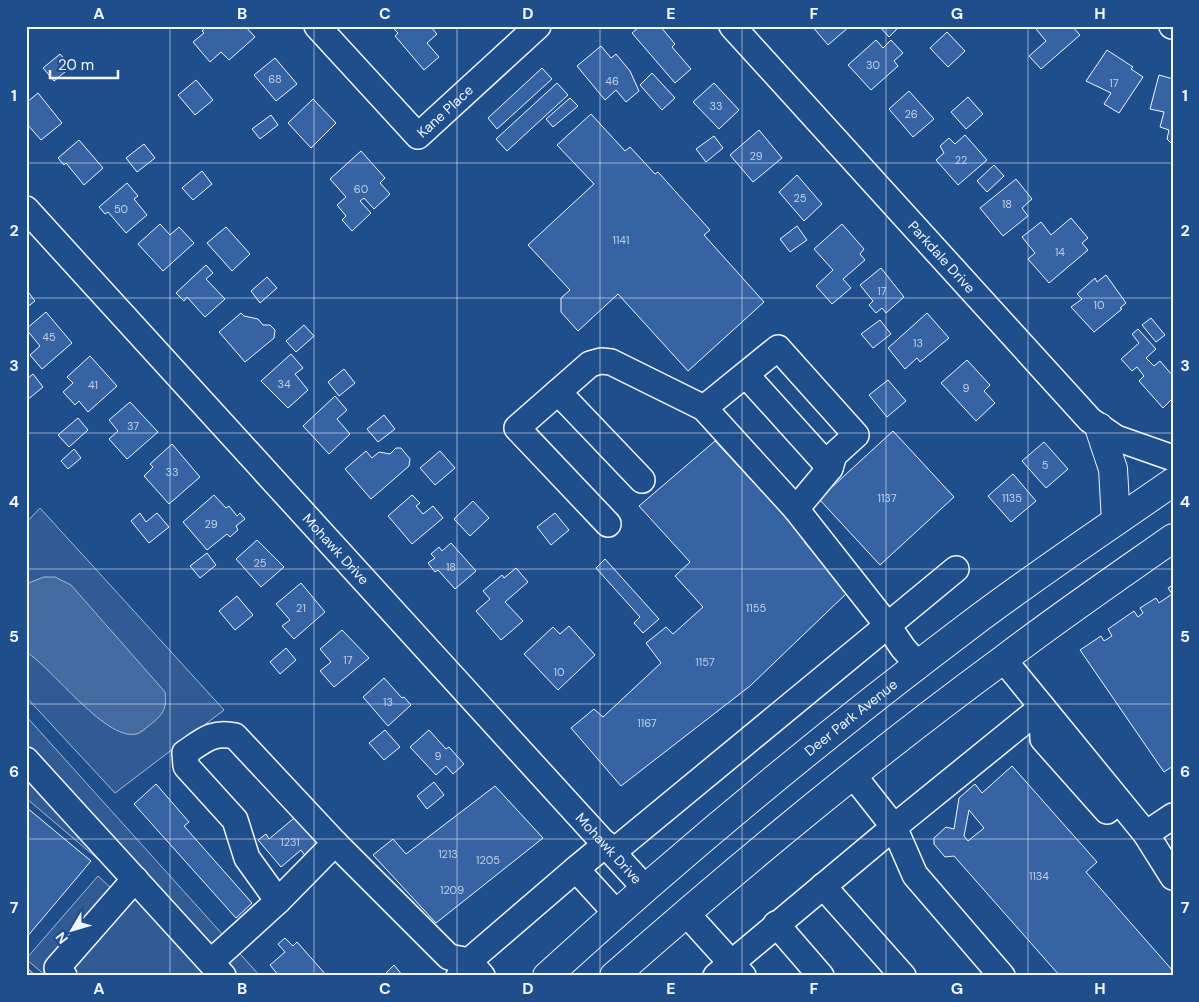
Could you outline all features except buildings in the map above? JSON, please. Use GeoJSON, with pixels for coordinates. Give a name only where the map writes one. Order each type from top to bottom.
{"type":"FeatureCollection","features":[{"type":"Feature","properties":{"kind":"main road"},"geometry":{"type":"LineString","coordinates":[[1099,427],[1113,468],[1116,521]]}},
{"type":"Feature","properties":{"kind":"main road","name":"Deer Park Avenue"},"geometry":{"type":"LineString","coordinates":[[547,976],[645,888],[918,665],[1010,596],[1173,482]]}},
{"type":"Feature","properties":{"kind":"main road"},"geometry":{"type":"LineString","coordinates":[[614,976],[686,913],[853,775],[1003,659],[1173,538]]}},
{"type":"Feature","properties":{"kind":"street","name":"Kane Place"},"geometry":{"type":"LineString","coordinates":[[317,26],[418,136],[538,26]]}},
{"type":"Feature","properties":{"kind":"street","name":"Parkdale Drive"},"geometry":{"type":"LineString","coordinates":[[732,26],[1066,394],[1099,427],[1130,444],[1173,458]]}},
{"type":"Feature","properties":{"kind":"street","name":"Mohawk Drive"},"geometry":{"type":"LineString","coordinates":[[26,209],[645,888]]}},
{"type":"Feature","properties":{"kind":"street"},"geometry":{"type":"LineString","coordinates":[[704,408],[778,348],[785,355],[856,435],[834,455],[830,468],[796,509]]}},
{"type":"Feature","properties":{"kind":"street"},"geometry":{"type":"LineString","coordinates":[[608,524],[517,428],[590,364],[601,361],[620,366],[704,408],[796,509],[918,665]]}},
{"type":"Feature","properties":{"kind":"street"},"geometry":{"type":"LineString","coordinates":[[746,375],[830,468]]}},
{"type":"Feature","properties":{"kind":"street"},"geometry":{"type":"LineString","coordinates":[[558,392],[642,480]]}},
{"type":"Feature","properties":{"kind":"street"},"geometry":{"type":"LineString","coordinates":[[278,901],[247,858],[235,820],[186,766],[185,753],[213,735],[235,736],[336,843],[449,957],[470,971],[576,869],[609,848],[888,626],[956,569]]}},
{"type":"Feature","properties":{"kind":"street"},"geometry":{"type":"LineString","coordinates":[[1003,659],[1146,834],[1173,877]]}},
{"type":"Feature","properties":{"kind":"street"},"geometry":{"type":"LineString","coordinates":[[686,913],[730,971],[776,924],[1042,707]]}},
{"type":"Feature","properties":{"kind":"street"},"geometry":{"type":"LineString","coordinates":[[26,760],[217,969],[278,901],[336,843]]}},
{"type":"Feature","properties":{"kind":"street"},"geometry":{"type":"LineString","coordinates":[[853,775],[894,826],[915,876],[1002,976]]}},
{"type":"Feature","properties":{"kind":"street"},"geometry":{"type":"LineString","coordinates":[[1146,834],[1173,816]]}},
{"type":"Feature","properties":{"kind":"street"},"geometry":{"type":"LineString","coordinates":[[576,869],[616,913]]}},
{"type":"Feature","properties":{"kind":"street"},"geometry":{"type":"LineString","coordinates":[[64,976],[57,968],[135,879]]}},
{"type":"Feature","properties":{"kind":"street"},"geometry":{"type":"LineString","coordinates":[[823,886],[904,976]]}},
{"type":"Feature","properties":{"kind":"street"},"geometry":{"type":"LineString","coordinates":[[776,924],[821,976]]}},
{"type":"Feature","properties":{"kind":"shaded area"},"geometry":{"type":"Polygon","coordinates":[[[40,508],[224,710],[115,793],[26,697],[26,523],[40,508]]]}},
{"type":"Feature","properties":{"kind":"shaded area"},"geometry":{"type":"Polygon","coordinates":[[[44,577],[55,577],[71,585],[165,692],[165,706],[162,713],[139,733],[127,734],[112,728],[81,703],[37,660],[26,652],[26,584],[44,577]]]}},
{"type":"Feature","properties":{"kind":"shaded area"},"geometry":{"type":"Polygon","coordinates":[[[26,716],[260,976],[46,976],[26,959],[98,876],[111,888],[119,877],[26,798],[26,716]]]}}]}
